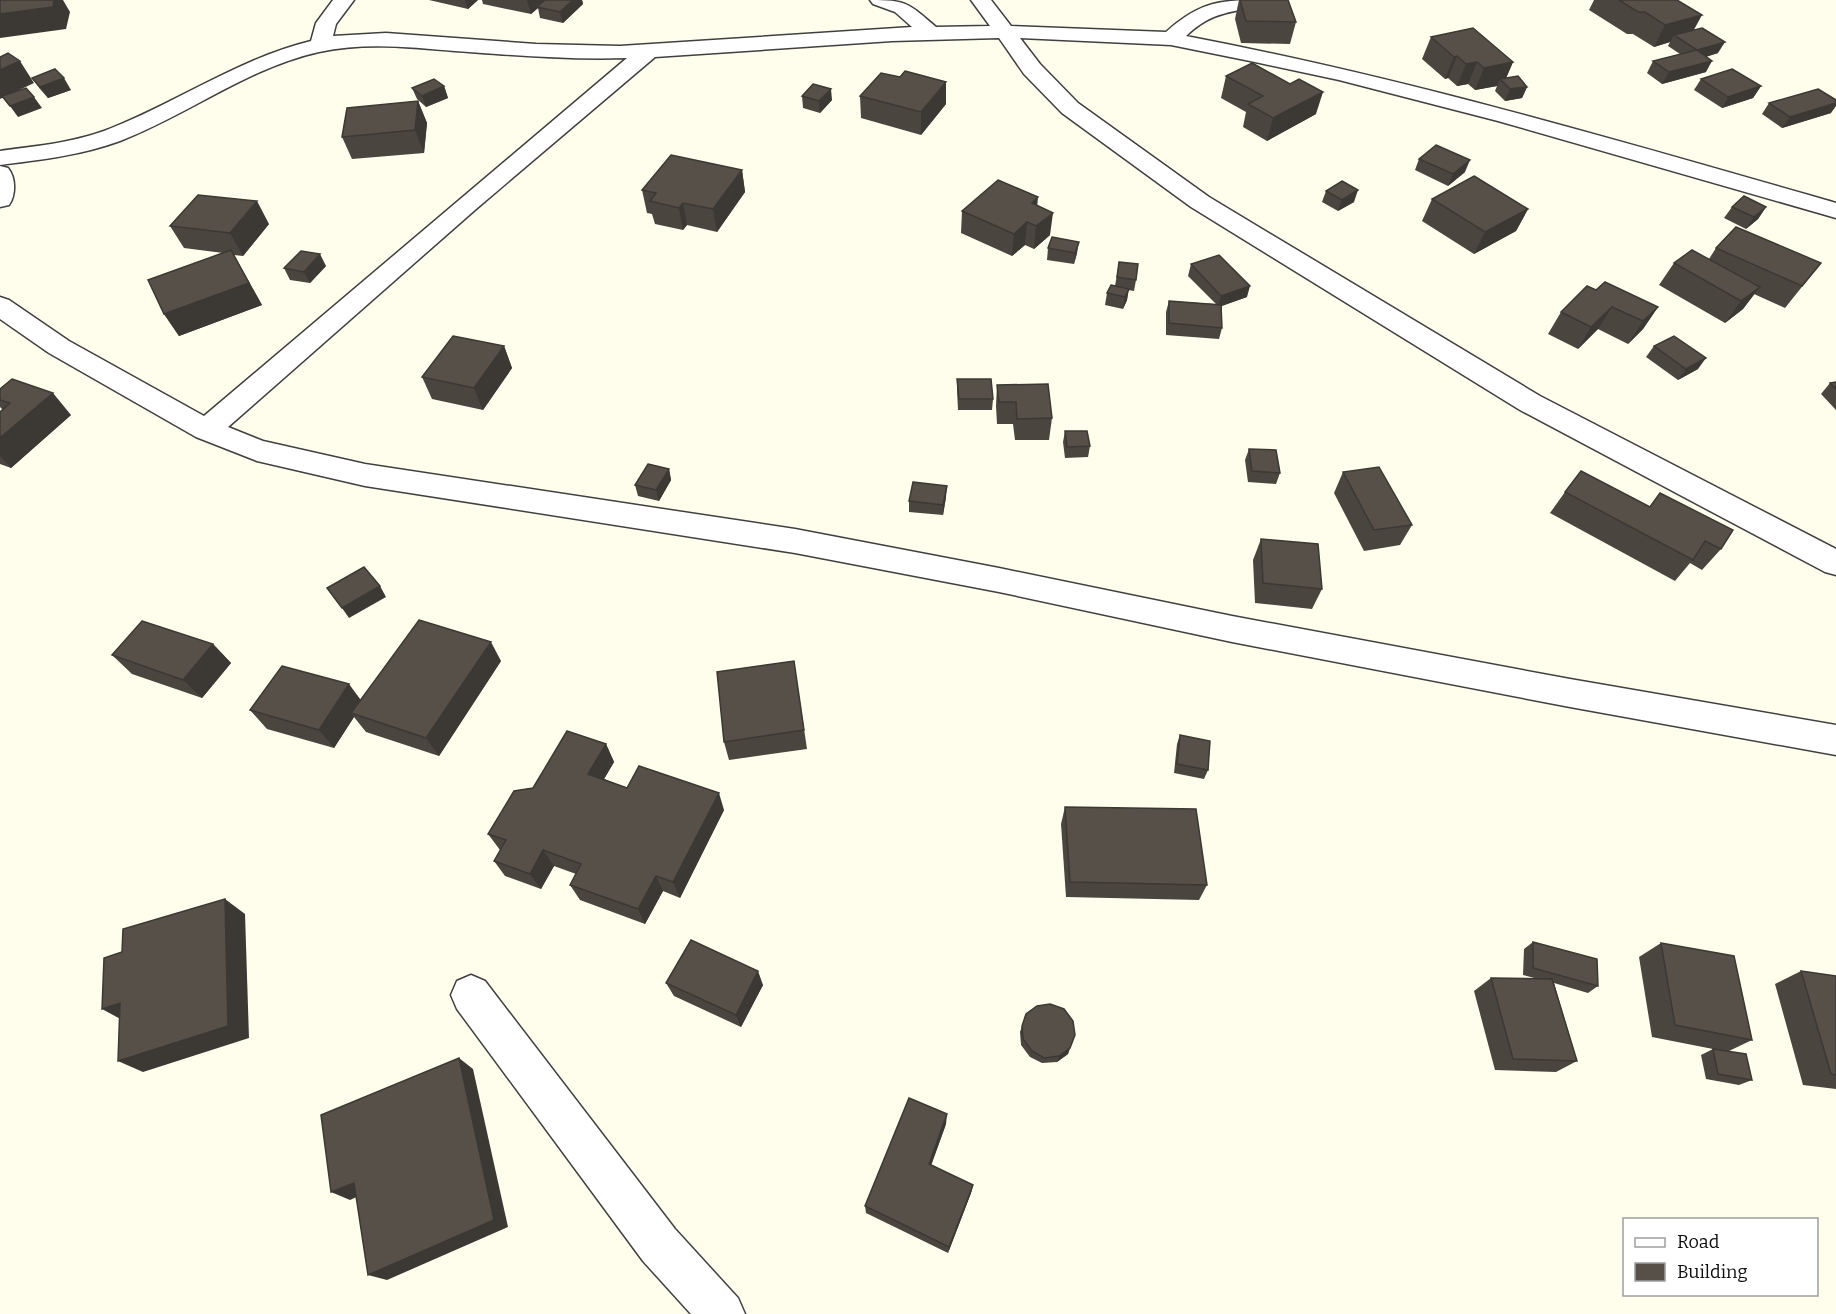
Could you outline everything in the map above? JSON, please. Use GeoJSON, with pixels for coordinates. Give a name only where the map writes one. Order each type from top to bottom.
{"type":"FeatureCollection","features":[{"type":"Feature","properties":{"kind":"street"},"geometry":{"type":"LineString","coordinates":[[321,44],[326,23],[344,0]]}},
{"type":"Feature","properties":{"kind":"street"},"geometry":{"type":"LineString","coordinates":[[880,0],[902,8],[931,33]]}},
{"type":"Feature","properties":{"kind":"street"},"geometry":{"type":"LineString","coordinates":[[981,0],[1032,69],[1070,108],[1200,202],[1530,403],[1836,563]]}},
{"type":"Feature","properties":{"kind":"street"},"geometry":{"type":"LineString","coordinates":[[1171,39],[1190,19],[1202,11],[1259,0]]}},
{"type":"Feature","properties":{"kind":"street"},"geometry":{"type":"LineString","coordinates":[[0,158],[62,149],[97,141],[127,130],[288,53],[321,44],[396,39],[544,51],[650,50],[931,33],[1007,33],[1171,39],[1342,73],[1629,150],[1836,210]]}},
{"type":"Feature","properties":{"kind":"street"},"geometry":{"type":"LineString","coordinates":[[206,430],[467,204],[650,50]]}},
{"type":"Feature","properties":{"kind":"street"},"geometry":{"type":"LineString","coordinates":[[0,173],[2,185],[0,200]]}},
{"type":"Feature","properties":{"kind":"street"},"geometry":{"type":"LineString","coordinates":[[0,306],[59,347],[206,430],[257,450],[365,475],[795,541],[999,580],[1244,631],[1570,693],[1836,740]]}},
{"type":"Feature","properties":{"kind":"street"},"geometry":{"type":"LineString","coordinates":[[471,995],[659,1245],[722,1314]]}},
{"type":"Feature","properties":{"kind":"building"},"geometry":{"type":"Polygon","coordinates":[[[0,0],[54,0],[53,7],[0,14],[0,0]]]}},
{"type":"Feature","properties":{"kind":"building"},"geometry":{"type":"Polygon","coordinates":[[[545,0],[573,0],[560,12],[537,7],[545,0]]]}},
{"type":"Feature","properties":{"kind":"building"},"geometry":{"type":"Polygon","coordinates":[[[1240,0],[1288,0],[1296,22],[1246,21],[1240,0]]]}},
{"type":"Feature","properties":{"kind":"building"},"geometry":{"type":"Polygon","coordinates":[[[1619,0],[1677,0],[1702,15],[1665,25],[1645,12],[1638,12],[1619,0]]]}},
{"type":"Feature","properties":{"kind":"building"},"geometry":{"type":"Polygon","coordinates":[[[1473,28],[1513,62],[1484,68],[1477,62],[1466,64],[1431,37],[1473,28]]]}},
{"type":"Feature","properties":{"kind":"building"},"geometry":{"type":"Polygon","coordinates":[[[1702,28],[1725,42],[1697,50],[1674,35],[1702,28]]]}},
{"type":"Feature","properties":{"kind":"building"},"geometry":{"type":"Polygon","coordinates":[[[1697,50],[1712,61],[1669,72],[1653,61],[1697,50]]]}},
{"type":"Feature","properties":{"kind":"building"},"geometry":{"type":"Polygon","coordinates":[[[8,53],[20,61],[0,70],[0,57],[8,53]]]}},
{"type":"Feature","properties":{"kind":"building"},"geometry":{"type":"Polygon","coordinates":[[[1252,63],[1290,84],[1299,79],[1323,92],[1273,118],[1248,104],[1263,96],[1226,76],[1252,63]]]}},
{"type":"Feature","properties":{"kind":"building"},"geometry":{"type":"Polygon","coordinates":[[[55,69],[64,78],[40,87],[32,78],[55,69]]]}},
{"type":"Feature","properties":{"kind":"building"},"geometry":{"type":"Polygon","coordinates":[[[1732,69],[1761,86],[1728,97],[1701,79],[1732,69]]]}},
{"type":"Feature","properties":{"kind":"building"},"geometry":{"type":"Polygon","coordinates":[[[905,71],[946,82],[921,112],[860,96],[881,73],[900,77],[905,71]]]}},
{"type":"Feature","properties":{"kind":"building"},"geometry":{"type":"Polygon","coordinates":[[[1518,76],[1527,87],[1510,89],[1500,79],[1518,76]]]}},
{"type":"Feature","properties":{"kind":"building"},"geometry":{"type":"Polygon","coordinates":[[[434,79],[444,86],[422,96],[412,88],[434,79]]]}},
{"type":"Feature","properties":{"kind":"building"},"geometry":{"type":"Polygon","coordinates":[[[813,84],[831,89],[819,101],[802,96],[813,84]]]}},
{"type":"Feature","properties":{"kind":"building"},"geometry":{"type":"Polygon","coordinates":[[[26,88],[34,97],[10,106],[2,96],[26,88]]]}},
{"type":"Feature","properties":{"kind":"building"},"geometry":{"type":"Polygon","coordinates":[[[1818,89],[1836,100],[1836,103],[1790,117],[1769,103],[1818,89]]]}},
{"type":"Feature","properties":{"kind":"building"},"geometry":{"type":"Polygon","coordinates":[[[418,101],[415,130],[342,137],[347,108],[418,101]]]}},
{"type":"Feature","properties":{"kind":"building"},"geometry":{"type":"Polygon","coordinates":[[[1436,145],[1470,160],[1453,174],[1419,159],[1436,145]]]}},
{"type":"Feature","properties":{"kind":"building"},"geometry":{"type":"Polygon","coordinates":[[[671,155],[742,170],[713,209],[683,203],[679,208],[650,201],[656,193],[642,190],[671,155]]]}},
{"type":"Feature","properties":{"kind":"building"},"geometry":{"type":"Polygon","coordinates":[[[1474,176],[1528,209],[1485,232],[1432,199],[1474,176]]]}},
{"type":"Feature","properties":{"kind":"building"},"geometry":{"type":"Polygon","coordinates":[[[998,180],[1038,197],[1032,203],[1053,213],[1036,226],[1027,222],[1014,234],[962,211],[998,180]]]}},
{"type":"Feature","properties":{"kind":"building"},"geometry":{"type":"Polygon","coordinates":[[[1342,181],[1358,190],[1342,200],[1326,191],[1342,181]]]}},
{"type":"Feature","properties":{"kind":"building"},"geometry":{"type":"Polygon","coordinates":[[[198,195],[257,201],[230,233],[170,226],[198,195]]]}},
{"type":"Feature","properties":{"kind":"building"},"geometry":{"type":"Polygon","coordinates":[[[1744,196],[1766,207],[1754,217],[1732,207],[1744,196]]]}},
{"type":"Feature","properties":{"kind":"building"},"geometry":{"type":"Polygon","coordinates":[[[1736,227],[1821,263],[1802,286],[1716,248],[1736,227]]]}},
{"type":"Feature","properties":{"kind":"building"},"geometry":{"type":"Polygon","coordinates":[[[1052,237],[1079,242],[1075,253],[1048,248],[1052,237]]]}},
{"type":"Feature","properties":{"kind":"building"},"geometry":{"type":"Polygon","coordinates":[[[231,250],[249,283],[164,314],[148,280],[231,250]]]}},
{"type":"Feature","properties":{"kind":"building"},"geometry":{"type":"Polygon","coordinates":[[[1692,250],[1760,287],[1741,301],[1674,263],[1692,250]]]}},
{"type":"Feature","properties":{"kind":"building"},"geometry":{"type":"Polygon","coordinates":[[[301,251],[320,254],[304,272],[284,268],[301,251]]]}},
{"type":"Feature","properties":{"kind":"building"},"geometry":{"type":"Polygon","coordinates":[[[1219,255],[1250,286],[1221,296],[1191,264],[1219,255]]]}},
{"type":"Feature","properties":{"kind":"building"},"geometry":{"type":"Polygon","coordinates":[[[1119,262],[1138,264],[1136,280],[1117,277],[1119,262]]]}},
{"type":"Feature","properties":{"kind":"building"},"geometry":{"type":"Polygon","coordinates":[[[1605,282],[1658,307],[1643,321],[1612,307],[1591,327],[1561,312],[1587,286],[1596,290],[1605,282]]]}},
{"type":"Feature","properties":{"kind":"building"},"geometry":{"type":"Polygon","coordinates":[[[1111,285],[1129,289],[1125,297],[1107,293],[1111,285]]]}},
{"type":"Feature","properties":{"kind":"building"},"geometry":{"type":"Polygon","coordinates":[[[1169,301],[1221,305],[1222,328],[1169,323],[1169,301]]]}},
{"type":"Feature","properties":{"kind":"building"},"geometry":{"type":"Polygon","coordinates":[[[453,336],[504,346],[474,388],[422,377],[453,336]]]}},
{"type":"Feature","properties":{"kind":"building"},"geometry":{"type":"Polygon","coordinates":[[[1674,336],[1706,358],[1686,369],[1654,346],[1674,336]]]}},
{"type":"Feature","properties":{"kind":"building"},"geometry":{"type":"Polygon","coordinates":[[[12,379],[53,393],[0,438],[0,412],[10,403],[0,400],[0,389],[12,379]]]}},
{"type":"Feature","properties":{"kind":"building"},"geometry":{"type":"Polygon","coordinates":[[[957,379],[991,379],[993,399],[959,399],[957,379]]]}},
{"type":"Feature","properties":{"kind":"building"},"geometry":{"type":"Polygon","coordinates":[[[1048,384],[1052,418],[1017,419],[1016,402],[999,402],[997,385],[1048,384]]]}},
{"type":"Feature","properties":{"kind":"building"},"geometry":{"type":"Polygon","coordinates":[[[1065,431],[1087,431],[1090,446],[1067,447],[1065,431]]]}},
{"type":"Feature","properties":{"kind":"building"},"geometry":{"type":"Polygon","coordinates":[[[1249,449],[1276,450],[1280,473],[1252,471],[1249,449]]]}},
{"type":"Feature","properties":{"kind":"building"},"geometry":{"type":"Polygon","coordinates":[[[648,464],[669,469],[656,490],[635,485],[648,464]]]}},
{"type":"Feature","properties":{"kind":"building"},"geometry":{"type":"Polygon","coordinates":[[[1379,467],[1412,525],[1374,530],[1343,472],[1379,467]]]}},
{"type":"Feature","properties":{"kind":"building"},"geometry":{"type":"Polygon","coordinates":[[[1581,471],[1650,507],[1660,493],[1733,530],[1721,549],[1705,541],[1693,560],[1565,492],[1581,471]]]}},
{"type":"Feature","properties":{"kind":"building"},"geometry":{"type":"Polygon","coordinates":[[[913,482],[947,486],[943,505],[909,501],[913,482]]]}},
{"type":"Feature","properties":{"kind":"building"},"geometry":{"type":"Polygon","coordinates":[[[1261,539],[1318,544],[1322,589],[1263,583],[1261,539]]]}},
{"type":"Feature","properties":{"kind":"building"},"geometry":{"type":"Polygon","coordinates":[[[364,567],[380,586],[342,608],[327,588],[364,567]]]}},
{"type":"Feature","properties":{"kind":"building"},"geometry":{"type":"Polygon","coordinates":[[[419,620],[491,642],[426,738],[351,713],[419,620]]]}},
{"type":"Feature","properties":{"kind":"building"},"geometry":{"type":"Polygon","coordinates":[[[142,621],[213,644],[183,680],[112,655],[142,621]]]}},
{"type":"Feature","properties":{"kind":"building"},"geometry":{"type":"Polygon","coordinates":[[[794,661],[804,730],[724,742],[717,672],[794,661]]]}},
{"type":"Feature","properties":{"kind":"building"},"geometry":{"type":"Polygon","coordinates":[[[282,666],[349,684],[319,730],[250,710],[282,666]]]}},
{"type":"Feature","properties":{"kind":"building"},"geometry":{"type":"Polygon","coordinates":[[[567,731],[606,744],[588,774],[627,788],[639,766],[719,793],[673,882],[656,876],[638,909],[570,885],[581,864],[543,850],[530,874],[494,861],[506,840],[488,834],[514,791],[533,788],[567,731]]]}},
{"type":"Feature","properties":{"kind":"building"},"geometry":{"type":"Polygon","coordinates":[[[1180,735],[1210,741],[1208,770],[1177,764],[1180,735]]]}},
{"type":"Feature","properties":{"kind":"building"},"geometry":{"type":"Polygon","coordinates":[[[1065,807],[1196,809],[1207,885],[1070,882],[1065,807]]]}},
{"type":"Feature","properties":{"kind":"building"},"geometry":{"type":"Polygon","coordinates":[[[225,899],[228,1026],[118,1061],[120,1003],[102,1009],[104,958],[122,952],[123,929],[225,899]]]}},
{"type":"Feature","properties":{"kind":"building"},"geometry":{"type":"Polygon","coordinates":[[[691,940],[758,971],[736,1015],[666,983],[691,940]]]}},
{"type":"Feature","properties":{"kind":"building"},"geometry":{"type":"Polygon","coordinates":[[[1533,942],[1597,959],[1598,986],[1533,968],[1533,942]]]}},
{"type":"Feature","properties":{"kind":"building"},"geometry":{"type":"Polygon","coordinates":[[[1661,943],[1734,956],[1752,1040],[1675,1025],[1661,943]]]}},
{"type":"Feature","properties":{"kind":"building"},"geometry":{"type":"Polygon","coordinates":[[[1801,971],[1836,976],[1836,1075],[1831,1074],[1801,971]]]}},
{"type":"Feature","properties":{"kind":"building"},"geometry":{"type":"Polygon","coordinates":[[[1491,978],[1552,979],[1577,1061],[1513,1059],[1491,978]]]}},
{"type":"Feature","properties":{"kind":"building"},"geometry":{"type":"Polygon","coordinates":[[[1050,1004],[1064,1009],[1073,1021],[1075,1035],[1070,1048],[1059,1056],[1044,1058],[1032,1051],[1023,1039],[1022,1026],[1026,1014],[1037,1006],[1050,1004]]]}},
{"type":"Feature","properties":{"kind":"building"},"geometry":{"type":"Polygon","coordinates":[[[1713,1049],[1746,1054],[1752,1080],[1718,1074],[1713,1049]]]}},
{"type":"Feature","properties":{"kind":"building"},"geometry":{"type":"Polygon","coordinates":[[[459,1058],[494,1220],[368,1275],[354,1183],[331,1192],[321,1115],[459,1058]]]}},
{"type":"Feature","properties":{"kind":"building"},"geometry":{"type":"Polygon","coordinates":[[[909,1098],[947,1114],[929,1164],[973,1185],[949,1247],[865,1206],[909,1098]]]}}]}
